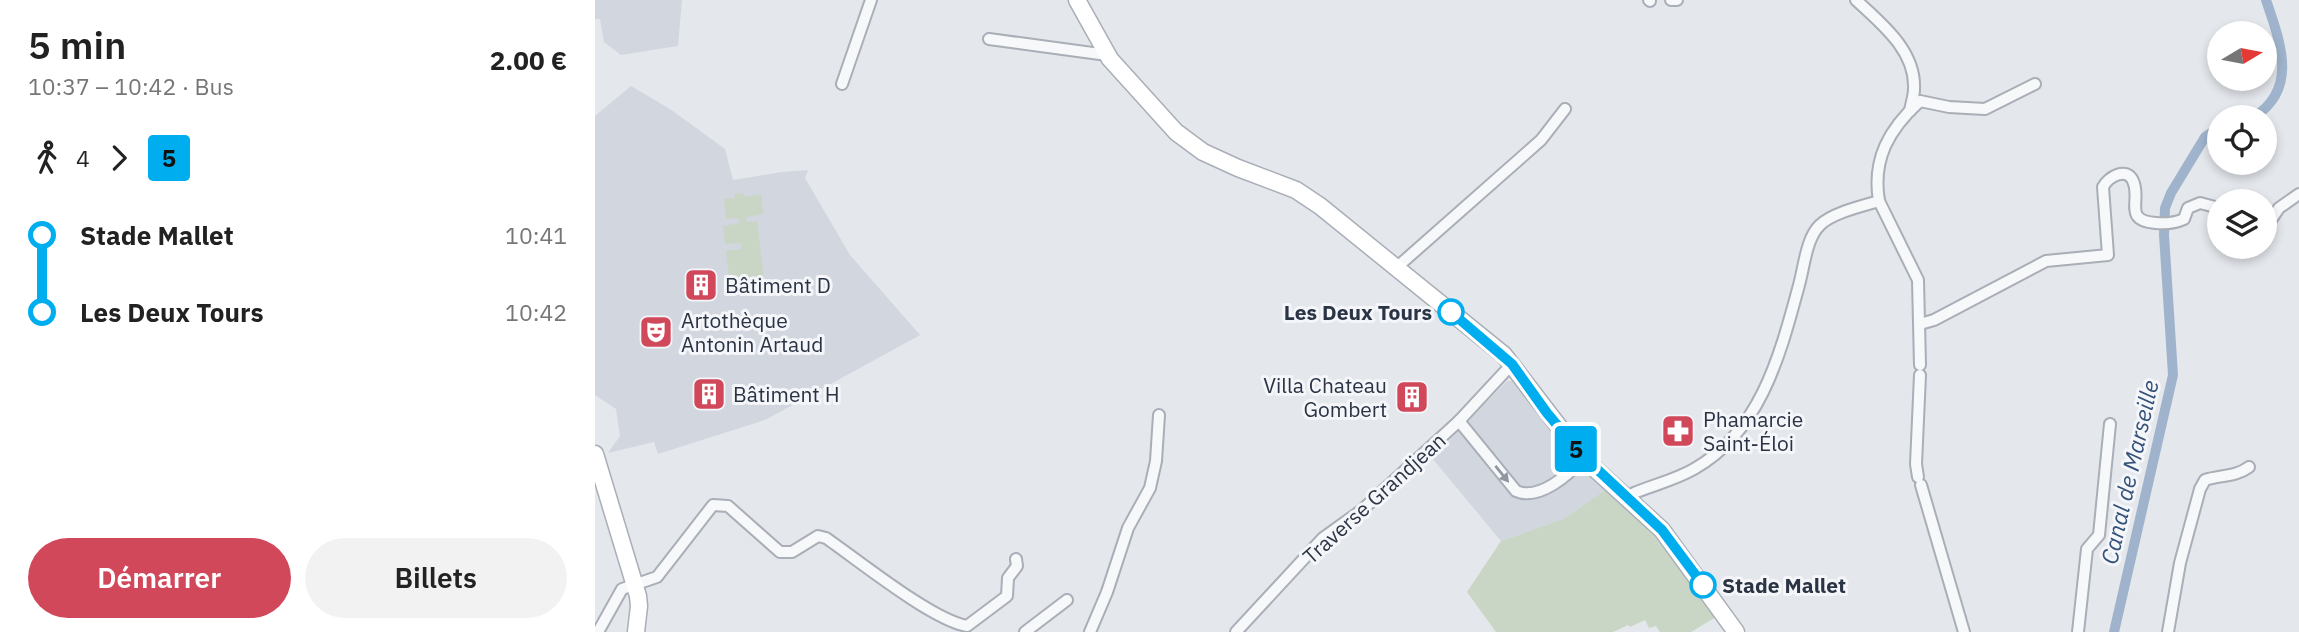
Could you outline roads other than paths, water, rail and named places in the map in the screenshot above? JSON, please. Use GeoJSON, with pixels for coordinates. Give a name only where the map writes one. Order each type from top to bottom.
{"type":"FeatureCollection","features":[{"type":"Feature","properties":{"kind":"street"},"geometry":{"type":"LineString","coordinates":[[842,84],[871,0]]}},
{"type":"Feature","properties":{"kind":"street"},"geometry":{"type":"LineString","coordinates":[[1077,0],[1107,55],[1177,132],[1203,152],[1296,190],[1320,206],[1512,364],[1547,413],[1584,457],[1662,530],[1736,632]]}},
{"type":"Feature","properties":{"kind":"street"},"geometry":{"type":"LineString","coordinates":[[1671,0],[1677,0]]}},
{"type":"Feature","properties":{"kind":"street"},"geometry":{"type":"LineString","coordinates":[[1856,0],[1902,46],[1908,57],[1915,88],[1910,111]]}},
{"type":"Feature","properties":{"kind":"street"},"geometry":{"type":"LineString","coordinates":[[989,39],[1107,55]]}},
{"type":"Feature","properties":{"kind":"street"},"geometry":{"type":"LineString","coordinates":[[1964,632],[1916,464],[1920,370],[1917,280],[1879,201],[1876,171],[1883,147],[1920,101],[1949,107],[1985,108],[2035,84]]}},
{"type":"Feature","properties":{"kind":"street"},"geometry":{"type":"LineString","coordinates":[[1396,268],[1541,140],[1565,109]]}},
{"type":"Feature","properties":{"kind":"street"},"geometry":{"type":"LineString","coordinates":[[1920,324],[1934,320],[2046,261],[2108,255],[2103,187],[2113,175],[2131,177],[2135,184],[2134,206],[2137,216],[2143,221],[2176,223],[2184,219],[2188,208],[2193,204],[2207,205]]}},
{"type":"Feature","properties":{"kind":"street"},"geometry":{"type":"LineString","coordinates":[[2277,211],[2299,194]]}},
{"type":"Feature","properties":{"kind":"street"},"geometry":{"type":"LineString","coordinates":[[1628,499],[1634,493],[1693,469],[1714,455],[1748,420],[1770,378],[1793,311],[1811,240],[1819,225],[1846,211],[1879,201]]}},
{"type":"Feature","properties":{"kind":"street","name":"Traverse Grandjean"},"geometry":{"type":"LineString","coordinates":[[1236,632],[1323,538],[1362,510],[1459,421],[1512,364]]}},
{"type":"Feature","properties":{"kind":"street"},"geometry":{"type":"LineString","coordinates":[[1090,632],[1107,593],[1128,528],[1150,488],[1156,461],[1159,415]]}},
{"type":"Feature","properties":{"kind":"street"},"geometry":{"type":"LineString","coordinates":[[1459,421],[1516,491],[1524,494],[1537,492],[1556,481],[1584,457]]}},
{"type":"Feature","properties":{"kind":"street"},"geometry":{"type":"LineString","coordinates":[[2078,632],[2087,549],[2099,535],[2111,424]]}},
{"type":"Feature","properties":{"kind":"street"},"geometry":{"type":"LineString","coordinates":[[595,454],[634,583],[645,632]]}},
{"type":"Feature","properties":{"kind":"street"},"geometry":{"type":"LineString","coordinates":[[2168,632],[2180,563],[2200,489],[2205,480],[2218,475],[2240,474],[2249,467]]}},
{"type":"Feature","properties":{"kind":"street"},"geometry":{"type":"LineString","coordinates":[[598,632],[622,589],[657,577],[713,505],[728,506],[780,552],[792,552],[818,536],[826,538],[954,624],[967,626],[1007,596],[1008,578],[1017,566],[1016,559]]}},
{"type":"Feature","properties":{"kind":"street"},"geometry":{"type":"LineString","coordinates":[[1025,632],[1067,600]]}},
{"type":"Feature","properties":{"kind":"street"},"geometry":{"type":"LineString","coordinates":[[636,632],[639,607]]}},
{"type":"Feature","properties":{"kind":"waterway","name":"Canal de Marseille"},"geometry":{"type":"LineString","coordinates":[[2266,0],[2282,63],[2277,92],[2268,105]]}},
{"type":"Feature","properties":{"kind":"waterway","name":"Canal de Marseille"},"geometry":{"type":"LineString","coordinates":[[2114,632],[2173,375],[2164,235],[2165,208],[2171,193],[2207,136]]}},
{"type":"Feature","properties":{"kind":"place","name":"Bâtiment D"},"geometry":{"type":"Point","coordinates":[701,285]}},
{"type":"Feature","properties":{"kind":"place","name":"Les Deux Tours"},"geometry":{"type":"Point","coordinates":[1451,312]}},
{"type":"Feature","properties":{"kind":"place","name":"Artothèque Antonin Artaud"},"geometry":{"type":"Point","coordinates":[656,332]}},
{"type":"Feature","properties":{"kind":"place","name":"Bâtiment H"},"geometry":{"type":"Point","coordinates":[709,394]}},
{"type":"Feature","properties":{"kind":"place","name":"Villa Chateau Gombert"},"geometry":{"type":"Point","coordinates":[1412,397]}},
{"type":"Feature","properties":{"kind":"place","name":"Phamarcie Saint-Éloi"},"geometry":{"type":"Point","coordinates":[1678,431]}},
{"type":"Feature","properties":{"kind":"place","name":"Stade Mallet"},"geometry":{"type":"Point","coordinates":[1703,585]}}]}
